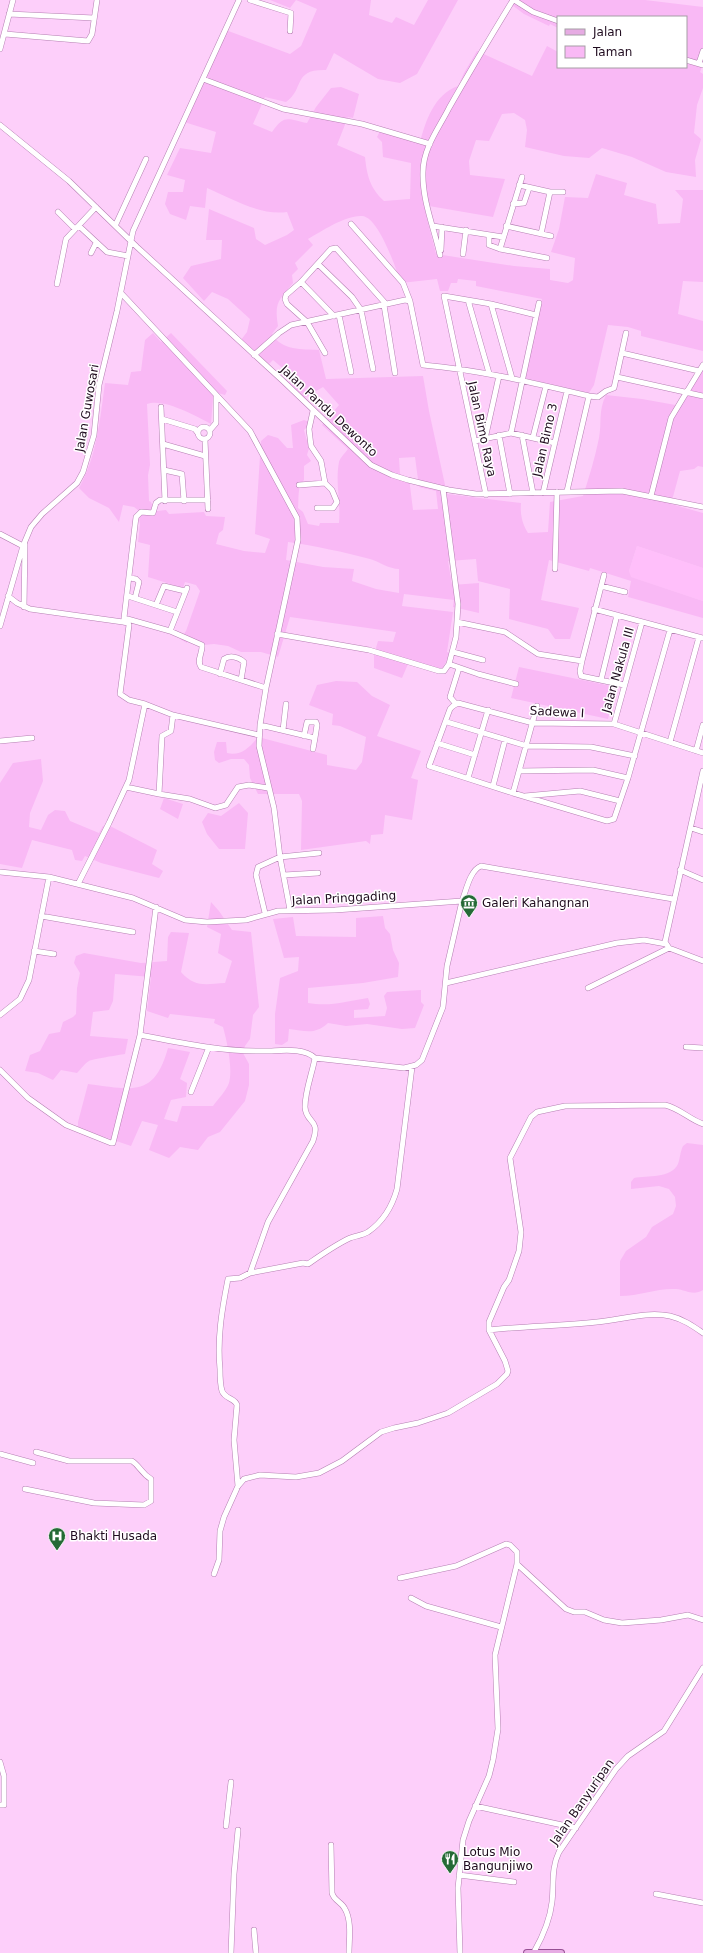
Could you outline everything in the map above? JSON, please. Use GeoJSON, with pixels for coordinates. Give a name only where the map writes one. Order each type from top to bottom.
{"type":"FeatureCollection","features":[{"type":"Feature","properties":{"kind":"main road"},"geometry":{"type":"LineString","coordinates":[[527,1953],[558,1953]]}},
{"type":"Feature","properties":{"kind":"street"},"geometry":{"type":"LineString","coordinates":[[0,49],[13,0]]}},
{"type":"Feature","properties":{"kind":"street"},"geometry":{"type":"LineString","coordinates":[[5,34],[87,41],[92,34],[97,0]]}},
{"type":"Feature","properties":{"kind":"street","name":"Jalan Guwosari"},"geometry":{"type":"LineString","coordinates":[[0,626],[24,543],[36,520],[77,483],[83,472],[94,435],[99,385],[135,226],[239,0]]}},
{"type":"Feature","properties":{"kind":"street"},"geometry":{"type":"LineString","coordinates":[[250,0],[291,13],[290,31]]}},
{"type":"Feature","properties":{"kind":"street"},"geometry":{"type":"LineString","coordinates":[[442,227],[440,255],[427,207],[423,183],[424,159],[430,144],[476,60],[513,0],[533,12],[557,21]]}},
{"type":"Feature","properties":{"kind":"street"},"geometry":{"type":"LineString","coordinates":[[9,14],[94,18]]}},
{"type":"Feature","properties":{"kind":"street"},"geometry":{"type":"LineString","coordinates":[[687,60],[701,64],[703,51]]}},
{"type":"Feature","properties":{"kind":"street"},"geometry":{"type":"LineString","coordinates":[[203,79],[283,108],[362,124],[430,144]]}},
{"type":"Feature","properties":{"kind":"street","name":"Jalan Pandu Dewonto"},"geometry":{"type":"LineString","coordinates":[[0,124],[69,181],[116,224],[131,240],[371,466],[392,475],[443,489],[486,495],[533,494],[567,491],[622,491],[703,507]]}},
{"type":"Feature","properties":{"kind":"street"},"geometry":{"type":"LineString","coordinates":[[116,224],[146,159]]}},
{"type":"Feature","properties":{"kind":"street"},"geometry":{"type":"LineString","coordinates":[[500,249],[522,177]]}},
{"type":"Feature","properties":{"kind":"street"},"geometry":{"type":"LineString","coordinates":[[519,185],[550,192],[563,192]]}},
{"type":"Feature","properties":{"kind":"street"},"geometry":{"type":"LineString","coordinates":[[513,204],[524,203],[529,188]]}},
{"type":"Feature","properties":{"kind":"street"},"geometry":{"type":"LineString","coordinates":[[541,234],[550,192]]}},
{"type":"Feature","properties":{"kind":"street"},"geometry":{"type":"LineString","coordinates":[[57,284],[64,243],[96,207]]}},
{"type":"Feature","properties":{"kind":"street"},"geometry":{"type":"LineString","coordinates":[[58,212],[107,252],[128,256]]}},
{"type":"Feature","properties":{"kind":"street"},"geometry":{"type":"LineString","coordinates":[[351,224],[403,283],[410,301],[423,365],[459,368],[489,373],[577,394],[598,397],[606,391],[613,390],[626,333]]}},
{"type":"Feature","properties":{"kind":"street"},"geometry":{"type":"LineString","coordinates":[[433,226],[503,237]]}},
{"type":"Feature","properties":{"kind":"street"},"geometry":{"type":"LineString","coordinates":[[506,226],[551,236]]}},
{"type":"Feature","properties":{"kind":"street"},"geometry":{"type":"LineString","coordinates":[[463,254],[466,230]]}},
{"type":"Feature","properties":{"kind":"street"},"geometry":{"type":"LineString","coordinates":[[490,235],[489,245],[500,249],[547,258]]}},
{"type":"Feature","properties":{"kind":"street"},"geometry":{"type":"LineString","coordinates":[[91,253],[96,243]]}},
{"type":"Feature","properties":{"kind":"street"},"geometry":{"type":"LineString","coordinates":[[325,353],[307,322],[285,301],[286,295],[301,282],[330,249],[336,248],[385,305],[395,373]]}},
{"type":"Feature","properties":{"kind":"street"},"geometry":{"type":"LineString","coordinates":[[318,264],[352,297],[361,310],[373,369]]}},
{"type":"Feature","properties":{"kind":"street"},"geometry":{"type":"LineString","coordinates":[[301,282],[336,316],[351,372]]}},
{"type":"Feature","properties":{"kind":"street"},"geometry":{"type":"LineString","coordinates":[[121,293],[216,397],[250,431],[297,518],[298,540],[266,688],[259,735],[259,746],[274,808],[280,857],[290,910]]}},
{"type":"Feature","properties":{"kind":"street","name":"Jalan Bimo Raya"},"geometry":{"type":"LineString","coordinates":[[468,300],[444,296],[486,495]]}},
{"type":"Feature","properties":{"kind":"street"},"geometry":{"type":"LineString","coordinates":[[254,355],[286,327],[405,300],[410,301]]}},
{"type":"Feature","properties":{"kind":"street"},"geometry":{"type":"LineString","coordinates":[[489,373],[468,300],[536,315]]}},
{"type":"Feature","properties":{"kind":"street"},"geometry":{"type":"LineString","coordinates":[[511,433],[521,380],[539,303]]}},
{"type":"Feature","properties":{"kind":"street"},"geometry":{"type":"LineString","coordinates":[[491,304],[512,378]]}},
{"type":"Feature","properties":{"kind":"street"},"geometry":{"type":"LineString","coordinates":[[622,352],[699,371]]}},
{"type":"Feature","properties":{"kind":"street"},"geometry":{"type":"LineString","coordinates":[[652,496],[669,423],[703,365]]}},
{"type":"Feature","properties":{"kind":"street"},"geometry":{"type":"LineString","coordinates":[[485,439],[499,376]]}},
{"type":"Feature","properties":{"kind":"street"},"geometry":{"type":"LineString","coordinates":[[617,377],[703,396]]}},
{"type":"Feature","properties":{"kind":"street"},"geometry":{"type":"LineString","coordinates":[[533,437],[546,386]]}},
{"type":"Feature","properties":{"kind":"street","name":"Jalan Bimo 3"},"geometry":{"type":"LineString","coordinates":[[543,493],[567,391]]}},
{"type":"Feature","properties":{"kind":"street"},"geometry":{"type":"LineString","coordinates":[[567,491],[589,396]]}},
{"type":"Feature","properties":{"kind":"street"},"geometry":{"type":"LineString","coordinates":[[208,509],[205,440],[209,438],[210,430],[216,423],[216,397]]}},
{"type":"Feature","properties":{"kind":"street"},"geometry":{"type":"LineString","coordinates":[[161,407],[166,501]]}},
{"type":"Feature","properties":{"kind":"street"},"geometry":{"type":"LineString","coordinates":[[313,411],[310,421],[309,437],[312,448],[322,463],[325,483],[335,496],[337,505],[331,509],[317,508]]}},
{"type":"Feature","properties":{"kind":"street"},"geometry":{"type":"LineString","coordinates":[[162,419],[194,429],[198,436],[205,440]]}},
{"type":"Feature","properties":{"kind":"street"},"geometry":{"type":"LineString","coordinates":[[197,432],[203,426],[210,430]]}},
{"type":"Feature","properties":{"kind":"street"},"geometry":{"type":"LineString","coordinates":[[475,441],[511,433],[555,443]]}},
{"type":"Feature","properties":{"kind":"street"},"geometry":{"type":"LineString","coordinates":[[499,435],[510,494]]}},
{"type":"Feature","properties":{"kind":"street"},"geometry":{"type":"LineString","coordinates":[[522,435],[533,494]]}},
{"type":"Feature","properties":{"kind":"street"},"geometry":{"type":"LineString","coordinates":[[163,444],[205,456]]}},
{"type":"Feature","properties":{"kind":"street"},"geometry":{"type":"LineString","coordinates":[[164,470],[182,474],[184,501]]}},
{"type":"Feature","properties":{"kind":"street"},"geometry":{"type":"LineString","coordinates":[[299,485],[325,483]]}},
{"type":"Feature","properties":{"kind":"street"},"geometry":{"type":"LineString","coordinates":[[277,634],[369,650],[439,672],[444,671],[449,664],[453,652],[458,604],[443,489]]}},
{"type":"Feature","properties":{"kind":"street"},"geometry":{"type":"LineString","coordinates":[[555,569],[557,492]]}},
{"type":"Feature","properties":{"kind":"street"},"geometry":{"type":"LineString","coordinates":[[124,620],[128,596],[136,516],[141,512],[153,512],[157,501],[208,500]]}},
{"type":"Feature","properties":{"kind":"street"},"geometry":{"type":"LineString","coordinates":[[0,534],[24,543],[24,607]]}},
{"type":"Feature","properties":{"kind":"street"},"geometry":{"type":"LineString","coordinates":[[604,575],[594,609],[580,675],[624,685]]}},
{"type":"Feature","properties":{"kind":"street"},"geometry":{"type":"LineString","coordinates":[[130,578],[136,579],[139,582],[135,598]]}},
{"type":"Feature","properties":{"kind":"street"},"geometry":{"type":"LineString","coordinates":[[156,605],[164,586],[186,589],[170,631]]}},
{"type":"Feature","properties":{"kind":"street"},"geometry":{"type":"LineString","coordinates":[[601,586],[625,592]]}},
{"type":"Feature","properties":{"kind":"street"},"geometry":{"type":"LineString","coordinates":[[8,596],[24,607],[124,620],[170,631],[201,644],[202,648],[199,661],[200,666],[220,674],[266,688]]}},
{"type":"Feature","properties":{"kind":"street"},"geometry":{"type":"LineString","coordinates":[[128,596],[177,612]]}},
{"type":"Feature","properties":{"kind":"street"},"geometry":{"type":"LineString","coordinates":[[594,609],[701,638],[670,742]]}},
{"type":"Feature","properties":{"kind":"street"},"geometry":{"type":"LineString","coordinates":[[601,680],[617,615]]}},
{"type":"Feature","properties":{"kind":"street"},"geometry":{"type":"LineString","coordinates":[[124,620],[129,626],[120,694],[129,700],[145,704],[174,715],[259,735]]}},
{"type":"Feature","properties":{"kind":"street"},"geometry":{"type":"LineString","coordinates":[[457,622],[505,632],[538,654],[582,661]]}},
{"type":"Feature","properties":{"kind":"street","name":"Jalan Nakula III"},"geometry":{"type":"LineString","coordinates":[[614,724],[642,622]]}},
{"type":"Feature","properties":{"kind":"street"},"geometry":{"type":"LineString","coordinates":[[459,668],[450,697],[456,704],[450,709],[447,722],[429,762],[430,766],[513,793],[610,821],[614,819],[635,756],[670,630]]}},
{"type":"Feature","properties":{"kind":"street"},"geometry":{"type":"LineString","coordinates":[[453,652],[483,660]]}},
{"type":"Feature","properties":{"kind":"street"},"geometry":{"type":"LineString","coordinates":[[220,674],[224,659],[234,657],[244,662],[241,680]]}},
{"type":"Feature","properties":{"kind":"street"},"geometry":{"type":"LineString","coordinates":[[449,664],[516,684]]}},
{"type":"Feature","properties":{"kind":"street"},"geometry":{"type":"LineString","coordinates":[[78,884],[129,780],[145,704]]}},
{"type":"Feature","properties":{"kind":"street"},"geometry":{"type":"LineString","coordinates":[[283,730],[286,704]]}},
{"type":"Feature","properties":{"kind":"street","name":"Sadewa I"},"geometry":{"type":"LineString","coordinates":[[456,704],[488,710],[533,723],[614,724],[703,753]]}},
{"type":"Feature","properties":{"kind":"street"},"geometry":{"type":"LineString","coordinates":[[513,793],[537,706]]}},
{"type":"Feature","properties":{"kind":"street"},"geometry":{"type":"LineString","coordinates":[[468,778],[488,710]]}},
{"type":"Feature","properties":{"kind":"street"},"geometry":{"type":"LineString","coordinates":[[159,794],[162,736],[171,730],[174,715]]}},
{"type":"Feature","properties":{"kind":"street"},"geometry":{"type":"LineString","coordinates":[[304,736],[306,722],[314,722],[317,725],[313,749]]}},
{"type":"Feature","properties":{"kind":"street"},"geometry":{"type":"LineString","coordinates":[[447,722],[527,746],[592,747],[635,756]]}},
{"type":"Feature","properties":{"kind":"street"},"geometry":{"type":"LineString","coordinates":[[260,724],[315,738]]}},
{"type":"Feature","properties":{"kind":"street"},"geometry":{"type":"LineString","coordinates":[[696,751],[703,725]]}},
{"type":"Feature","properties":{"kind":"street"},"geometry":{"type":"LineString","coordinates":[[0,741],[32,738]]}},
{"type":"Feature","properties":{"kind":"street"},"geometry":{"type":"LineString","coordinates":[[493,786],[505,740]]}},
{"type":"Feature","properties":{"kind":"street"},"geometry":{"type":"LineString","coordinates":[[437,743],[475,755]]}},
{"type":"Feature","properties":{"kind":"street"},"geometry":{"type":"LineString","coordinates":[[519,771],[593,770],[628,778]]}},
{"type":"Feature","properties":{"kind":"street"},"geometry":{"type":"LineString","coordinates":[[667,946],[673,899],[703,771]]}},
{"type":"Feature","properties":{"kind":"street"},"geometry":{"type":"LineString","coordinates":[[126,787],[190,799],[215,808],[226,805],[238,787],[249,785],[268,788]]}},
{"type":"Feature","properties":{"kind":"street"},"geometry":{"type":"LineString","coordinates":[[524,796],[580,791],[620,801]]}},
{"type":"Feature","properties":{"kind":"street"},"geometry":{"type":"LineString","coordinates":[[690,828],[703,832]]}},
{"type":"Feature","properties":{"kind":"street"},"geometry":{"type":"LineString","coordinates":[[265,913],[256,871],[261,864],[280,857],[319,853]]}},
{"type":"Feature","properties":{"kind":"street"},"geometry":{"type":"LineString","coordinates":[[140,1035],[209,1047],[246,1051],[298,1051],[309,1054],[315,1058],[404,1068],[412,1067],[422,1060],[443,1007],[447,966],[462,901],[476,868],[486,866],[673,899]]}},
{"type":"Feature","properties":{"kind":"street"},"geometry":{"type":"LineString","coordinates":[[680,870],[703,880]]}},
{"type":"Feature","properties":{"kind":"street","name":"Jalan Pringgading"},"geometry":{"type":"LineString","coordinates":[[0,872],[50,877],[133,898],[185,920],[207,922],[246,920],[265,913],[290,910],[335,910],[462,901]]}},
{"type":"Feature","properties":{"kind":"street"},"geometry":{"type":"LineString","coordinates":[[284,875],[318,873]]}},
{"type":"Feature","properties":{"kind":"street"},"geometry":{"type":"LineString","coordinates":[[0,1015],[24,994],[29,980],[50,877]]}},
{"type":"Feature","properties":{"kind":"street"},"geometry":{"type":"LineString","coordinates":[[0,1070],[28,1098],[66,1125],[112,1143],[140,1035],[156,908]]}},
{"type":"Feature","properties":{"kind":"street"},"geometry":{"type":"LineString","coordinates":[[41,916],[133,932]]}},
{"type":"Feature","properties":{"kind":"street"},"geometry":{"type":"LineString","coordinates":[[446,983],[617,943],[644,940],[667,946],[703,961]]}},
{"type":"Feature","properties":{"kind":"street"},"geometry":{"type":"LineString","coordinates":[[588,988],[667,946]]}},
{"type":"Feature","properties":{"kind":"street"},"geometry":{"type":"LineString","coordinates":[[34,951],[54,954]]}},
{"type":"Feature","properties":{"kind":"street"},"geometry":{"type":"LineString","coordinates":[[191,1092],[209,1047]]}},
{"type":"Feature","properties":{"kind":"street"},"geometry":{"type":"LineString","coordinates":[[686,1047],[703,1048]]}},
{"type":"Feature","properties":{"kind":"street"},"geometry":{"type":"LineString","coordinates":[[250,1273],[268,1222],[316,1133],[316,1126],[307,1115],[305,1106],[315,1058]]}},
{"type":"Feature","properties":{"kind":"street"},"geometry":{"type":"LineString","coordinates":[[238,1486],[234,1440],[237,1406],[235,1401],[226,1396],[222,1390],[218,1352],[221,1313],[228,1279],[240,1278],[250,1273],[303,1263],[308,1264],[329,1249],[367,1232],[386,1217],[394,1202],[398,1183],[412,1067]]}},
{"type":"Feature","properties":{"kind":"street"},"geometry":{"type":"LineString","coordinates":[[214,1574],[219,1554],[220,1531],[224,1517],[238,1486],[244,1480],[260,1475],[296,1477],[319,1472],[342,1461],[381,1432],[435,1418],[486,1391],[502,1380],[508,1371],[502,1352],[490,1330],[490,1318],[504,1287],[509,1280],[519,1252],[520,1232],[518,1203],[510,1158],[530,1116],[537,1112],[565,1106],[665,1105],[677,1110],[694,1121],[703,1124]]}},
{"type":"Feature","properties":{"kind":"street"},"geometry":{"type":"LineString","coordinates":[[490,1330],[535,1325],[596,1322],[649,1314],[678,1319],[703,1333]]}},
{"type":"Feature","properties":{"kind":"street"},"geometry":{"type":"LineString","coordinates":[[25,1489],[94,1503],[144,1505],[151,1501],[151,1479],[143,1474],[132,1461],[69,1460],[36,1452]]}},
{"type":"Feature","properties":{"kind":"street"},"geometry":{"type":"LineString","coordinates":[[0,1454],[33,1463]]}},
{"type":"Feature","properties":{"kind":"street"},"geometry":{"type":"LineString","coordinates":[[400,1578],[456,1566],[506,1544],[516,1549],[518,1557],[501,1627],[494,1664],[498,1729],[489,1776],[475,1806],[463,1840],[459,1875],[460,1953]]}},
{"type":"Feature","properties":{"kind":"street"},"geometry":{"type":"LineString","coordinates":[[517,1564],[566,1609],[574,1612],[585,1612],[604,1620],[622,1623],[661,1620],[688,1615],[703,1620]]}},
{"type":"Feature","properties":{"kind":"street"},"geometry":{"type":"LineString","coordinates":[[411,1598],[426,1606],[501,1627]]}},
{"type":"Feature","properties":{"kind":"street","name":"Jalan Banyuripan"},"geometry":{"type":"LineString","coordinates":[[534,1952],[549,1921],[555,1860],[616,1769],[628,1756],[664,1730],[701,1676],[703,1668]]}},
{"type":"Feature","properties":{"kind":"street"},"geometry":{"type":"LineString","coordinates":[[0,1762],[4,1776],[4,1806],[0,1805]]}},
{"type":"Feature","properties":{"kind":"street"},"geometry":{"type":"LineString","coordinates":[[226,1826],[227,1801],[231,1782]]}},
{"type":"Feature","properties":{"kind":"street"},"geometry":{"type":"LineString","coordinates":[[475,1806],[576,1828]]}},
{"type":"Feature","properties":{"kind":"street"},"geometry":{"type":"LineString","coordinates":[[232,1953],[234,1874],[238,1830]]}},
{"type":"Feature","properties":{"kind":"street"},"geometry":{"type":"LineString","coordinates":[[330,1845],[332,1893],[334,1899],[342,1904],[346,1910],[349,1920],[349,1953]]}},
{"type":"Feature","properties":{"kind":"street"},"geometry":{"type":"LineString","coordinates":[[459,1875],[514,1882]]}},
{"type":"Feature","properties":{"kind":"street"},"geometry":{"type":"LineString","coordinates":[[656,1894],[703,1903]]}},
{"type":"Feature","properties":{"kind":"street"},"geometry":{"type":"LineString","coordinates":[[254,1930],[256,1953]]}},
{"type":"Feature","properties":{"kind":"shaded area"},"geometry":{"type":"Polygon","coordinates":[[[637,546],[703,568],[703,601],[630,577],[629,571],[637,546]]]}},
{"type":"Feature","properties":{"kind":"green space"},"geometry":{"type":"Polygon","coordinates":[[[270,0],[296,0],[290,8],[270,0]]]}},
{"type":"Feature","properties":{"kind":"green space"},"geometry":{"type":"Polygon","coordinates":[[[296,0],[371,0],[369,15],[392,23],[396,17],[414,25],[428,0],[458,0],[417,74],[400,83],[378,79],[334,53],[326,70],[315,71],[303,76],[292,97],[286,102],[265,97],[253,124],[272,132],[283,120],[291,119],[307,123],[316,107],[331,88],[341,87],[359,94],[353,118],[348,117],[337,145],[365,157],[372,186],[384,201],[410,199],[411,163],[383,157],[382,142],[377,137],[380,131],[420,142],[432,109],[443,95],[458,86],[477,51],[532,76],[547,46],[557,51],[557,68],[687,68],[687,16],[557,16],[557,28],[550,24],[549,26],[524,14],[508,2],[510,0],[645,0],[703,7],[703,64],[700,72],[703,74],[703,88],[697,105],[694,133],[701,139],[695,160],[696,177],[666,172],[632,157],[602,148],[589,158],[564,156],[525,147],[527,130],[525,120],[514,113],[502,114],[489,141],[476,140],[469,161],[470,175],[505,179],[493,217],[429,206],[425,211],[436,254],[514,266],[550,269],[550,280],[568,283],[573,280],[575,258],[551,252],[559,229],[565,197],[588,198],[596,174],[627,183],[624,195],[656,204],[658,224],[680,223],[683,199],[675,190],[703,190],[703,282],[683,281],[678,314],[703,321],[703,351],[641,336],[641,331],[628,327],[608,325],[594,385],[589,393],[524,378],[542,299],[476,286],[476,281],[458,279],[457,283],[451,283],[448,291],[440,291],[437,279],[401,283],[391,256],[375,225],[362,216],[349,218],[308,239],[313,245],[295,263],[298,269],[292,275],[293,283],[281,298],[277,306],[278,326],[272,334],[281,344],[299,349],[319,350],[326,379],[423,376],[447,494],[521,503],[522,518],[528,533],[548,532],[550,502],[583,496],[600,433],[602,406],[606,395],[642,399],[681,406],[703,370],[703,467],[698,466],[694,469],[680,471],[671,504],[703,513],[703,568],[637,546],[629,571],[631,577],[703,601],[703,618],[628,597],[631,581],[590,568],[589,571],[549,560],[541,600],[579,608],[570,639],[555,639],[548,629],[509,619],[510,589],[478,581],[476,559],[448,561],[452,585],[479,583],[479,613],[453,607],[454,600],[404,594],[402,606],[453,612],[447,652],[451,653],[439,674],[408,664],[402,678],[374,668],[374,655],[378,641],[393,642],[396,632],[290,617],[278,657],[261,652],[241,652],[228,646],[214,644],[204,645],[189,638],[187,643],[180,639],[186,631],[200,591],[196,585],[185,582],[183,588],[148,577],[150,545],[138,542],[140,524],[138,510],[134,507],[123,505],[119,522],[109,508],[89,498],[79,488],[94,450],[105,383],[128,385],[131,372],[141,371],[145,340],[153,333],[161,342],[171,333],[227,391],[225,395],[218,393],[213,398],[211,424],[180,409],[162,403],[147,404],[150,465],[148,475],[149,501],[151,502],[153,508],[157,511],[166,510],[169,514],[204,512],[206,516],[225,517],[223,530],[219,533],[216,544],[244,551],[265,553],[270,539],[255,534],[261,441],[268,435],[278,438],[287,448],[293,448],[291,425],[304,420],[312,423],[304,430],[309,448],[307,455],[311,461],[304,466],[304,480],[299,489],[298,508],[303,512],[308,524],[319,526],[320,523],[339,523],[338,470],[341,457],[348,449],[322,425],[339,405],[323,387],[304,398],[289,383],[293,377],[273,360],[269,364],[241,340],[247,332],[250,319],[228,299],[212,292],[204,301],[183,278],[191,266],[221,259],[222,240],[206,240],[209,209],[254,228],[256,239],[265,245],[287,235],[294,230],[287,212],[277,213],[256,209],[207,188],[205,208],[190,206],[186,220],[170,214],[165,204],[168,192],[183,192],[185,180],[167,175],[180,148],[211,153],[216,132],[181,121],[223,29],[290,54],[301,46],[317,9],[296,0]],[[415,457],[399,458],[400,474],[409,478],[413,510],[438,509],[436,491],[419,487],[415,457]],[[288,542],[286,560],[323,567],[354,569],[352,581],[376,589],[399,593],[399,569],[392,568],[370,559],[319,547],[288,542]]]}},
{"type":"Feature","properties":{"kind":"green space"},"geometry":{"type":"Polygon","coordinates":[[[519,667],[616,687],[608,719],[511,698],[519,667]]]}},
{"type":"Feature","properties":{"kind":"green space"},"geometry":{"type":"Polygon","coordinates":[[[336,681],[357,682],[372,696],[390,705],[377,736],[421,751],[411,778],[418,780],[412,820],[385,815],[383,834],[371,835],[370,844],[366,841],[301,850],[302,801],[299,794],[258,794],[250,778],[249,765],[244,759],[231,759],[219,763],[215,760],[214,752],[217,742],[226,742],[227,753],[232,754],[241,752],[248,748],[258,737],[327,755],[327,765],[356,770],[362,762],[366,737],[340,726],[332,725],[333,714],[309,705],[317,685],[336,681]]]}},
{"type":"Feature","properties":{"kind":"green space"},"geometry":{"type":"Polygon","coordinates":[[[41,759],[43,781],[30,813],[29,827],[41,830],[48,815],[55,810],[65,811],[70,821],[99,833],[103,826],[112,827],[157,850],[152,864],[163,871],[159,878],[101,863],[85,856],[82,861],[75,860],[72,850],[32,840],[22,868],[0,864],[0,783],[13,763],[41,759]]]}},
{"type":"Feature","properties":{"kind":"green space"},"geometry":{"type":"Polygon","coordinates":[[[164,798],[183,804],[178,819],[160,809],[164,798]]]}},
{"type":"Feature","properties":{"kind":"green space"},"geometry":{"type":"Polygon","coordinates":[[[239,803],[248,813],[245,849],[219,849],[207,834],[202,822],[208,813],[221,816],[239,803]]]}},
{"type":"Feature","properties":{"kind":"green space"},"geometry":{"type":"Polygon","coordinates":[[[211,902],[232,930],[251,932],[259,1007],[253,1015],[250,1039],[245,1046],[243,1053],[249,1064],[249,1085],[245,1101],[220,1132],[208,1137],[198,1150],[180,1147],[169,1158],[149,1150],[158,1125],[142,1121],[131,1146],[78,1128],[78,1122],[88,1084],[129,1088],[139,1087],[148,1083],[156,1076],[168,1048],[190,1052],[180,1079],[187,1083],[186,1097],[171,1100],[164,1119],[177,1122],[182,1106],[213,1106],[226,1089],[230,1077],[230,1063],[223,1027],[214,1023],[215,1019],[170,1014],[168,1018],[147,1011],[151,977],[115,974],[113,1001],[109,1010],[93,1012],[90,1036],[128,1039],[125,1054],[89,1061],[77,1073],[61,1070],[53,1080],[38,1073],[25,1071],[30,1055],[40,1051],[49,1034],[60,1032],[63,1022],[76,1014],[77,988],[80,973],[74,963],[76,956],[84,953],[141,963],[167,961],[168,937],[171,932],[189,933],[181,972],[191,981],[196,983],[225,983],[232,961],[218,953],[221,934],[207,927],[211,902]]]}},
{"type":"Feature","properties":{"kind":"green space"},"geometry":{"type":"Polygon","coordinates":[[[383,916],[385,928],[390,934],[393,950],[399,963],[398,977],[363,983],[308,988],[308,1003],[331,1004],[368,998],[370,1004],[368,1009],[354,1010],[354,1018],[385,1016],[387,1008],[384,996],[387,992],[421,990],[421,1002],[424,1005],[415,1028],[402,1029],[367,1024],[346,1026],[328,1023],[314,1031],[289,1029],[288,1041],[282,1045],[275,1044],[275,1014],[280,978],[298,971],[299,957],[284,958],[273,919],[293,917],[296,936],[356,937],[356,918],[383,916]]]}},
{"type":"Feature","properties":{"kind":"green space"},"geometry":{"type":"Polygon","coordinates":[[[687,1143],[703,1145],[703,1290],[693,1293],[669,1289],[620,1296],[620,1261],[626,1251],[646,1237],[652,1227],[673,1214],[676,1206],[675,1197],[669,1189],[659,1186],[631,1189],[631,1182],[634,1178],[658,1176],[675,1169],[678,1164],[682,1148],[687,1143]]]}},
{"type":"Feature","properties":{"kind":"place","name":"Galeri Kahangnan"},"geometry":{"type":"Point","coordinates":[469,918]}},
{"type":"Feature","properties":{"kind":"place","name":"Bhakti Husada"},"geometry":{"type":"Point","coordinates":[57,1551]}},
{"type":"Feature","properties":{"kind":"place","name":"Lotus Mio Bangunjiwo"},"geometry":{"type":"Point","coordinates":[450,1874]}}]}
